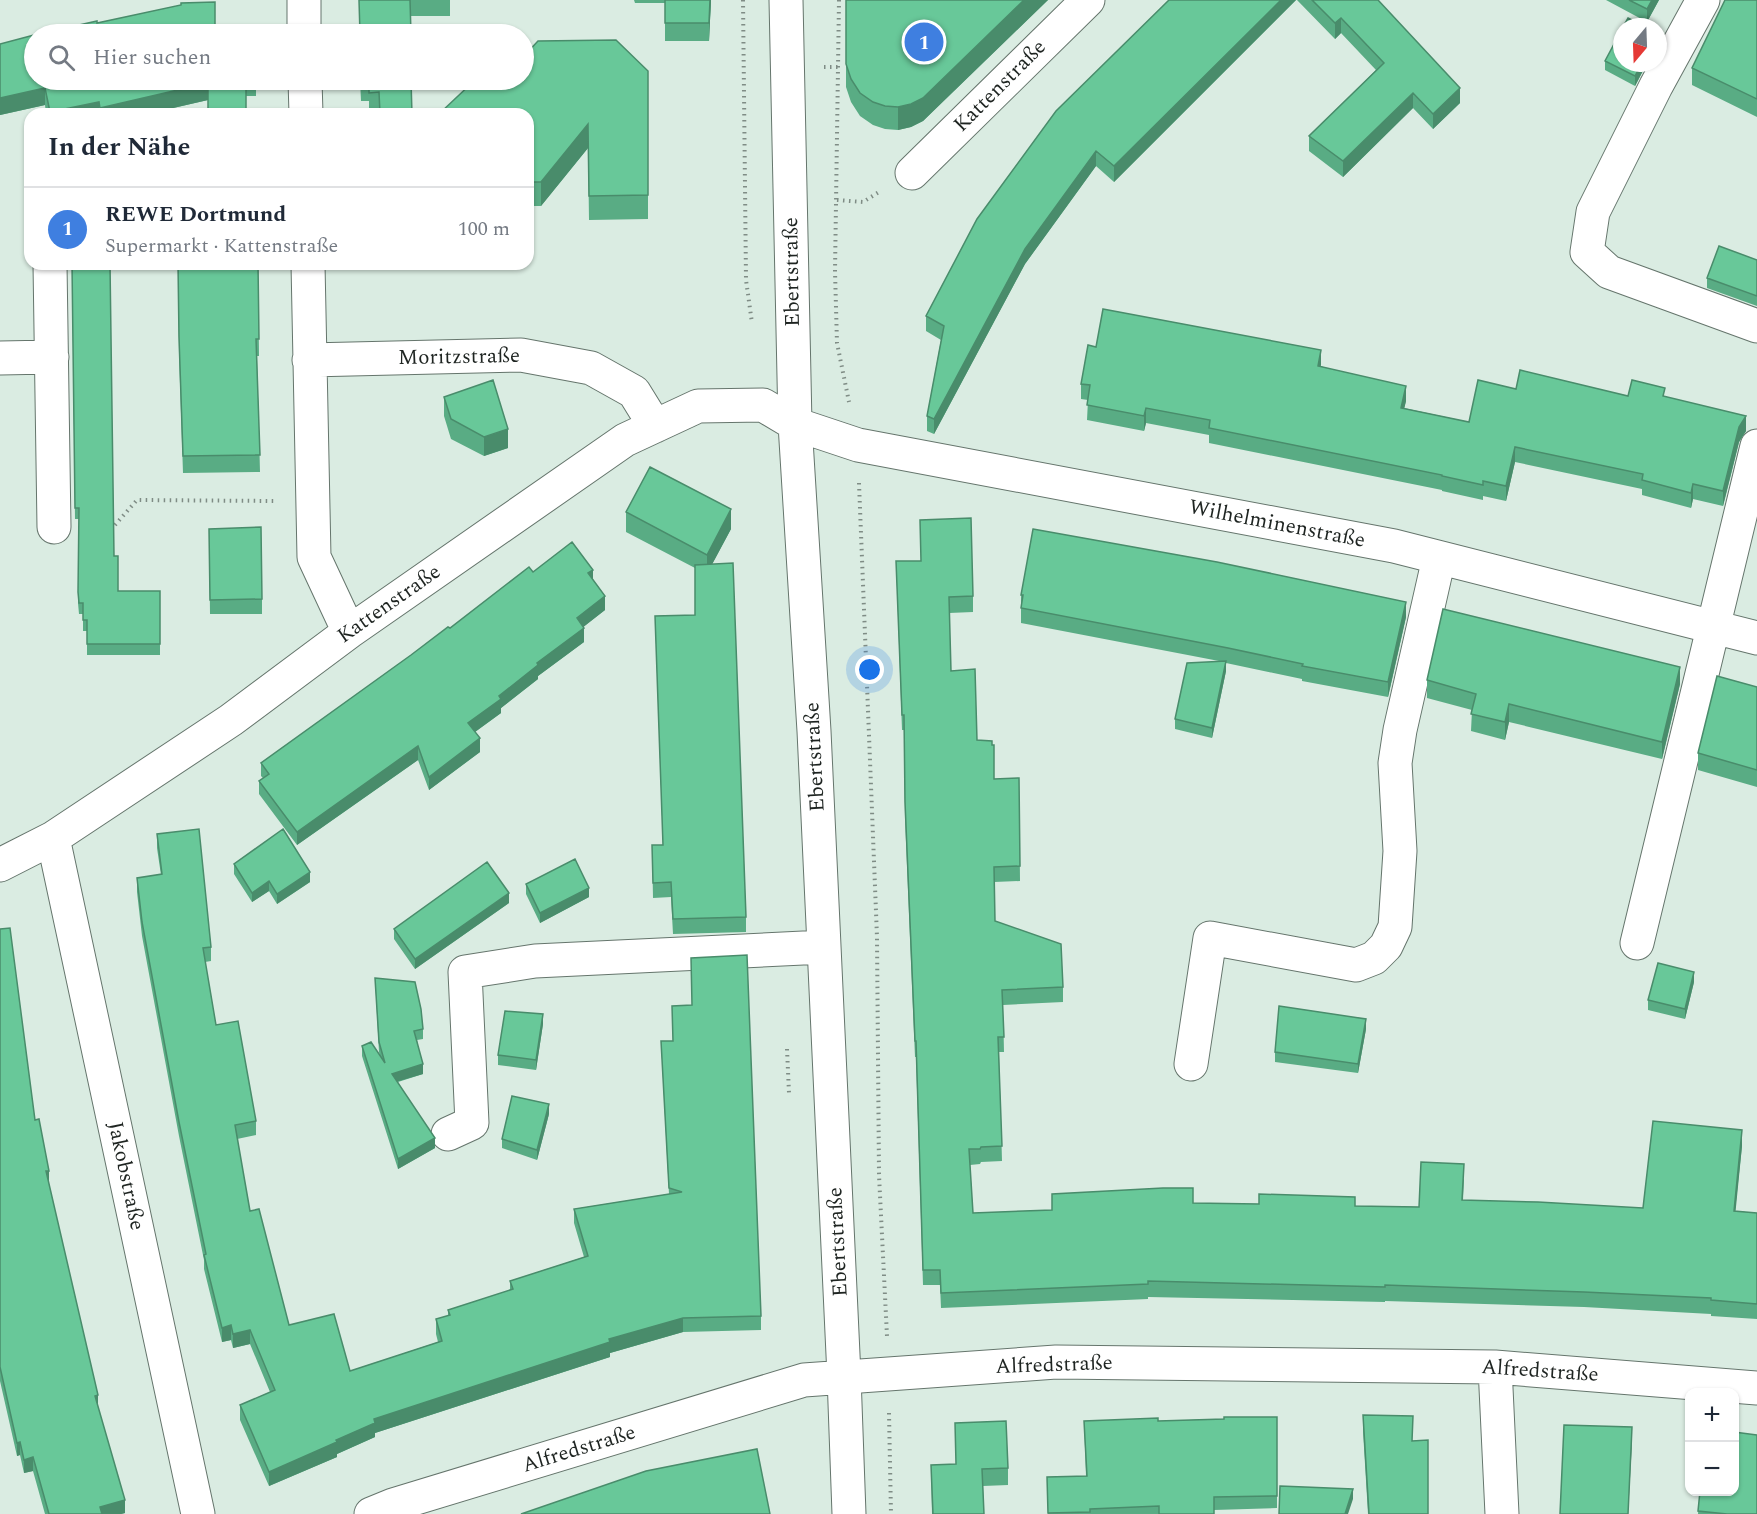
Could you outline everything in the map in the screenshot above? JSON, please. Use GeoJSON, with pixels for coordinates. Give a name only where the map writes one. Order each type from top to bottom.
{"type":"FeatureCollection","features":[{"type":"Feature","properties":{"kind":"street"},"geometry":{"type":"LineString","coordinates":[[304,0],[304,24]]}},
{"type":"Feature","properties":{"kind":"street","name":"Ebertstraße"},"geometry":{"type":"LineString","coordinates":[[786,0],[795,424],[814,731],[849,1514]]}},
{"type":"Feature","properties":{"kind":"street","name":"Kattenstraße"},"geometry":{"type":"LineString","coordinates":[[912,173],[1088,0]]}},
{"type":"Feature","properties":{"kind":"street"},"geometry":{"type":"LineString","coordinates":[[1704,0],[1656,86],[1593,212],[1587,252],[1608,272],[1757,326]]}},
{"type":"Feature","properties":{"kind":"street"},"geometry":{"type":"LineString","coordinates":[[305,90],[306,108]]}},
{"type":"Feature","properties":{"kind":"street"},"geometry":{"type":"LineString","coordinates":[[51,270],[54,527]]}},
{"type":"Feature","properties":{"kind":"street"},"geometry":{"type":"LineString","coordinates":[[308,270],[314,557],[349,632]]}},
{"type":"Feature","properties":{"kind":"street","name":"Moritzstraße"},"geometry":{"type":"LineString","coordinates":[[309,360],[521,355],[591,368],[634,392],[655,426]]}},
{"type":"Feature","properties":{"kind":"street"},"geometry":{"type":"LineString","coordinates":[[0,358],[52,357]]}},
{"type":"Feature","properties":{"kind":"street","name":"Kattenstraße"},"geometry":{"type":"LineString","coordinates":[[0,865],[53,838],[231,720],[349,632],[625,440],[698,406],[763,405],[795,424]]}},
{"type":"Feature","properties":{"kind":"street","name":"Wilhelminenstraße"},"geometry":{"type":"LineString","coordinates":[[795,424],[858,445],[1394,546],[1757,638]]}},
{"type":"Feature","properties":{"kind":"street"},"geometry":{"type":"LineString","coordinates":[[1637,943],[1757,446]]}},
{"type":"Feature","properties":{"kind":"street"},"geometry":{"type":"LineString","coordinates":[[1191,1064],[1210,938],[1356,965],[1374,958],[1386,946],[1395,927],[1400,852],[1395,763],[1398,741],[1439,558]]}},
{"type":"Feature","properties":{"kind":"street","name":"Jakobstraße"},"geometry":{"type":"LineString","coordinates":[[53,838],[198,1514]]}},
{"type":"Feature","properties":{"kind":"street"},"geometry":{"type":"LineString","coordinates":[[448,1134],[472,1123],[465,972],[535,961],[824,947]]}},
{"type":"Feature","properties":{"kind":"street","name":"Alfredstraße"},"geometry":{"type":"LineString","coordinates":[[371,1514],[393,1505],[804,1380],[844,1376],[888,1375],[1056,1362],[1495,1367],[1757,1388]]}},
{"type":"Feature","properties":{"kind":"street"},"geometry":{"type":"LineString","coordinates":[[1495,1367],[1502,1514]]}},
{"type":"Feature","properties":{"kind":"path"},"geometry":{"type":"LineString","coordinates":[[839,0],[835,271],[837,343],[858,445],[877,937],[879,1175],[888,1375],[891,1514]]}},
{"type":"Feature","properties":{"kind":"path"},"geometry":{"type":"LineString","coordinates":[[54,527],[115,525],[137,500],[312,501]]}},
{"type":"Feature","properties":{"kind":"building"},"geometry":{"type":"Polygon","coordinates":[[[359,0],[410,0],[411,24],[360,24],[359,0]]]}},
{"type":"Feature","properties":{"kind":"building"},"geometry":{"type":"Polygon","coordinates":[[[665,0],[710,0],[709,23],[665,23],[665,0]]]}},
{"type":"Feature","properties":{"kind":"building"},"geometry":{"type":"Polygon","coordinates":[[[846,0],[1024,0],[923,98],[898,107],[873,102],[860,93],[851,79],[846,64],[846,0]]]}},
{"type":"Feature","properties":{"kind":"building"},"geometry":{"type":"Polygon","coordinates":[[[1169,0],[1281,0],[1114,166],[1096,151],[1025,249],[934,419],[927,416],[944,326],[926,316],[977,219],[1056,111],[1169,0]]]}},
{"type":"Feature","properties":{"kind":"building"},"geometry":{"type":"Polygon","coordinates":[[[1312,0],[1378,0],[1460,88],[1433,114],[1413,93],[1343,161],[1309,136],[1384,63],[1341,18],[1335,23],[1312,0]]]}},
{"type":"Feature","properties":{"kind":"building"},"geometry":{"type":"Polygon","coordinates":[[[1629,0],[1652,0],[1647,9],[1629,0]]]}},
{"type":"Feature","properties":{"kind":"building"},"geometry":{"type":"Polygon","coordinates":[[[1725,0],[1757,0],[1757,99],[1692,68],[1725,0]]]}},
{"type":"Feature","properties":{"kind":"building"},"geometry":{"type":"Polygon","coordinates":[[[215,2],[215,24],[84,24],[181,5],[181,3],[215,2]]]}},
{"type":"Feature","properties":{"kind":"building"},"geometry":{"type":"Polygon","coordinates":[[[24,38],[24,90],[36,90],[0,98],[0,44],[24,38]]]}},
{"type":"Feature","properties":{"kind":"building"},"geometry":{"type":"Polygon","coordinates":[[[616,40],[648,71],[648,195],[589,196],[588,124],[541,182],[534,182],[534,108],[445,108],[464,90],[534,90],[534,45],[538,41],[616,40]]]}},
{"type":"Feature","properties":{"kind":"building"},"geometry":{"type":"Polygon","coordinates":[[[1613,46],[1613,65],[1605,61],[1613,46]]]}},
{"type":"Feature","properties":{"kind":"building"},"geometry":{"type":"Polygon","coordinates":[[[45,90],[178,90],[100,108],[99,102],[70,108],[49,108],[45,90]]]}},
{"type":"Feature","properties":{"kind":"building"},"geometry":{"type":"Polygon","coordinates":[[[208,90],[246,90],[246,108],[208,108],[208,90]]]}},
{"type":"Feature","properties":{"kind":"building"},"geometry":{"type":"Polygon","coordinates":[[[369,90],[411,90],[412,108],[380,108],[379,92],[369,93],[369,90]]]}},
{"type":"Feature","properties":{"kind":"building"},"geometry":{"type":"Polygon","coordinates":[[[1719,246],[1757,260],[1757,296],[1707,278],[1719,246]]]}},
{"type":"Feature","properties":{"kind":"building"},"geometry":{"type":"Polygon","coordinates":[[[72,270],[110,270],[114,556],[118,556],[118,591],[160,591],[160,644],[87,644],[87,620],[83,620],[83,603],[79,603],[78,592],[79,508],[75,508],[72,270]]]}},
{"type":"Feature","properties":{"kind":"building"},"geometry":{"type":"Polygon","coordinates":[[[178,270],[258,270],[259,339],[256,339],[260,455],[183,456],[178,270]]]}},
{"type":"Feature","properties":{"kind":"building"},"geometry":{"type":"Polygon","coordinates":[[[1103,309],[1321,350],[1318,366],[1406,386],[1401,408],[1469,422],[1478,380],[1516,389],[1520,370],[1628,396],[1632,380],[1665,388],[1663,396],[1746,416],[1739,427],[1723,491],[1693,484],[1691,493],[1642,480],[1643,474],[1515,447],[1506,486],[1483,481],[1483,485],[1209,428],[1210,420],[1146,408],[1144,416],[1087,405],[1090,385],[1081,384],[1088,345],[1096,347],[1103,309]]]}},
{"type":"Feature","properties":{"kind":"building"},"geometry":{"type":"Polygon","coordinates":[[[493,380],[508,429],[484,437],[451,419],[444,397],[493,380]]]}},
{"type":"Feature","properties":{"kind":"building"},"geometry":{"type":"Polygon","coordinates":[[[650,467],[731,509],[707,555],[626,512],[650,467]]]}},
{"type":"Feature","properties":{"kind":"building"},"geometry":{"type":"Polygon","coordinates":[[[971,518],[973,596],[949,597],[951,671],[975,669],[977,740],[992,741],[994,745],[994,779],[1019,778],[1020,866],[994,867],[995,921],[1061,944],[1063,987],[1002,990],[1004,1037],[998,1037],[1002,1146],[969,1149],[973,1213],[1052,1210],[1052,1194],[1163,1188],[1193,1188],[1193,1203],[1259,1204],[1259,1194],[1355,1197],[1355,1206],[1419,1207],[1421,1162],[1464,1164],[1462,1200],[1643,1208],[1653,1121],[1742,1130],[1734,1211],[1757,1213],[1757,1304],[1711,1300],[1711,1298],[1584,1292],[1385,1285],[1385,1287],[1148,1281],[1148,1284],[941,1293],[940,1270],[923,1270],[916,1041],[905,802],[904,715],[902,715],[896,561],[921,561],[920,520],[971,518]]]}},
{"type":"Feature","properties":{"kind":"building"},"geometry":{"type":"Polygon","coordinates":[[[261,527],[262,599],[210,600],[209,529],[261,527]]]}},
{"type":"Feature","properties":{"kind":"building"},"geometry":{"type":"Polygon","coordinates":[[[1033,529],[1217,562],[1406,602],[1388,682],[1021,608],[1023,595],[1021,595],[1033,529]]]}},
{"type":"Feature","properties":{"kind":"building"},"geometry":{"type":"Polygon","coordinates":[[[572,542],[593,570],[588,573],[605,596],[577,618],[584,628],[537,663],[538,665],[499,696],[501,699],[468,723],[480,738],[429,777],[418,746],[297,832],[259,781],[269,774],[261,763],[448,627],[450,628],[529,567],[533,572],[572,542]]]}},
{"type":"Feature","properties":{"kind":"building"},"geometry":{"type":"Polygon","coordinates":[[[733,563],[746,917],[673,919],[671,882],[653,883],[652,845],[663,845],[655,616],[695,615],[695,565],[733,563]]]}},
{"type":"Feature","properties":{"kind":"building"},"geometry":{"type":"Polygon","coordinates":[[[1443,609],[1680,667],[1662,742],[1509,704],[1505,722],[1471,714],[1476,694],[1427,680],[1443,609]]]}},
{"type":"Feature","properties":{"kind":"building"},"geometry":{"type":"Polygon","coordinates":[[[1226,661],[1212,728],[1175,719],[1187,663],[1226,661]]]}},
{"type":"Feature","properties":{"kind":"building"},"geometry":{"type":"Polygon","coordinates":[[[1717,676],[1757,687],[1757,770],[1698,753],[1717,676]]]}},
{"type":"Feature","properties":{"kind":"building"},"geometry":{"type":"Polygon","coordinates":[[[199,829],[211,947],[203,948],[216,1025],[238,1021],[256,1121],[235,1125],[250,1211],[259,1209],[289,1325],[334,1314],[350,1371],[442,1341],[436,1319],[450,1315],[448,1310],[513,1289],[510,1281],[588,1256],[574,1209],[682,1192],[669,1188],[661,1041],[673,1041],[672,1006],[692,1005],[691,958],[747,955],[761,1316],[683,1318],[609,1339],[610,1342],[374,1419],[375,1423],[269,1472],[240,1405],[275,1390],[250,1330],[233,1334],[231,1325],[222,1328],[204,1255],[206,1254],[142,922],[137,878],[162,874],[157,834],[199,829]]]}},
{"type":"Feature","properties":{"kind":"building"},"geometry":{"type":"Polygon","coordinates":[[[283,829],[310,872],[277,894],[269,881],[252,893],[234,864],[283,829]]]}},
{"type":"Feature","properties":{"kind":"building"},"geometry":{"type":"Polygon","coordinates":[[[575,859],[589,888],[540,913],[526,884],[575,859]]]}},
{"type":"Feature","properties":{"kind":"building"},"geometry":{"type":"Polygon","coordinates":[[[487,862],[509,893],[415,959],[394,929],[487,862]]]}},
{"type":"Feature","properties":{"kind":"building"},"geometry":{"type":"Polygon","coordinates":[[[10,928],[35,1120],[39,1119],[49,1171],[46,1171],[98,1395],[95,1396],[125,1500],[100,1507],[102,1514],[49,1514],[33,1457],[24,1460],[20,1442],[17,1443],[0,1367],[0,929],[10,928]]]}},
{"type":"Feature","properties":{"kind":"building"},"geometry":{"type":"Polygon","coordinates":[[[1658,963],[1694,972],[1685,1009],[1648,1000],[1658,963]]]}},
{"type":"Feature","properties":{"kind":"building"},"geometry":{"type":"Polygon","coordinates":[[[375,978],[415,982],[421,1009],[423,1029],[414,1031],[423,1064],[392,1074],[435,1138],[398,1159],[362,1046],[371,1042],[385,1063],[379,1042],[375,978]]]}},
{"type":"Feature","properties":{"kind":"building"},"geometry":{"type":"Polygon","coordinates":[[[1279,1006],[1366,1019],[1358,1064],[1275,1052],[1279,1006]]]}},
{"type":"Feature","properties":{"kind":"building"},"geometry":{"type":"Polygon","coordinates":[[[505,1011],[543,1014],[536,1060],[498,1055],[505,1011]]]}},
{"type":"Feature","properties":{"kind":"building"},"geometry":{"type":"Polygon","coordinates":[[[512,1096],[549,1104],[537,1150],[502,1139],[512,1096]]]}},
{"type":"Feature","properties":{"kind":"building"},"geometry":{"type":"Polygon","coordinates":[[[1363,1415],[1413,1416],[1412,1441],[1428,1440],[1428,1514],[1369,1514],[1363,1415]]]}},
{"type":"Feature","properties":{"kind":"building"},"geometry":{"type":"Polygon","coordinates":[[[1224,1417],[1277,1417],[1277,1496],[1214,1497],[1214,1514],[1159,1514],[1159,1506],[1048,1513],[1047,1477],[1087,1476],[1084,1421],[1158,1418],[1158,1421],[1224,1419],[1224,1417]]]}},
{"type":"Feature","properties":{"kind":"building"},"geometry":{"type":"Polygon","coordinates":[[[1006,1421],[1008,1468],[982,1469],[984,1514],[933,1514],[931,1465],[956,1464],[955,1423],[1006,1421]]]}},
{"type":"Feature","properties":{"kind":"building"},"geometry":{"type":"Polygon","coordinates":[[[1564,1425],[1632,1427],[1628,1514],[1560,1514],[1564,1425]]]}},
{"type":"Feature","properties":{"kind":"building"},"geometry":{"type":"Polygon","coordinates":[[[1739,1433],[1757,1435],[1757,1514],[1698,1511],[1700,1496],[1739,1496],[1739,1433]]]}},
{"type":"Feature","properties":{"kind":"building"},"geometry":{"type":"Polygon","coordinates":[[[757,1449],[770,1514],[521,1514],[646,1471],[757,1449]]]}},
{"type":"Feature","properties":{"kind":"building"},"geometry":{"type":"Polygon","coordinates":[[[1280,1486],[1353,1489],[1345,1514],[1279,1514],[1280,1486]]]}},
{"type":"Feature","properties":{"kind":"place","name":"REWE Dortmund"},"geometry":{"type":"Point","coordinates":[924,42]}}]}
